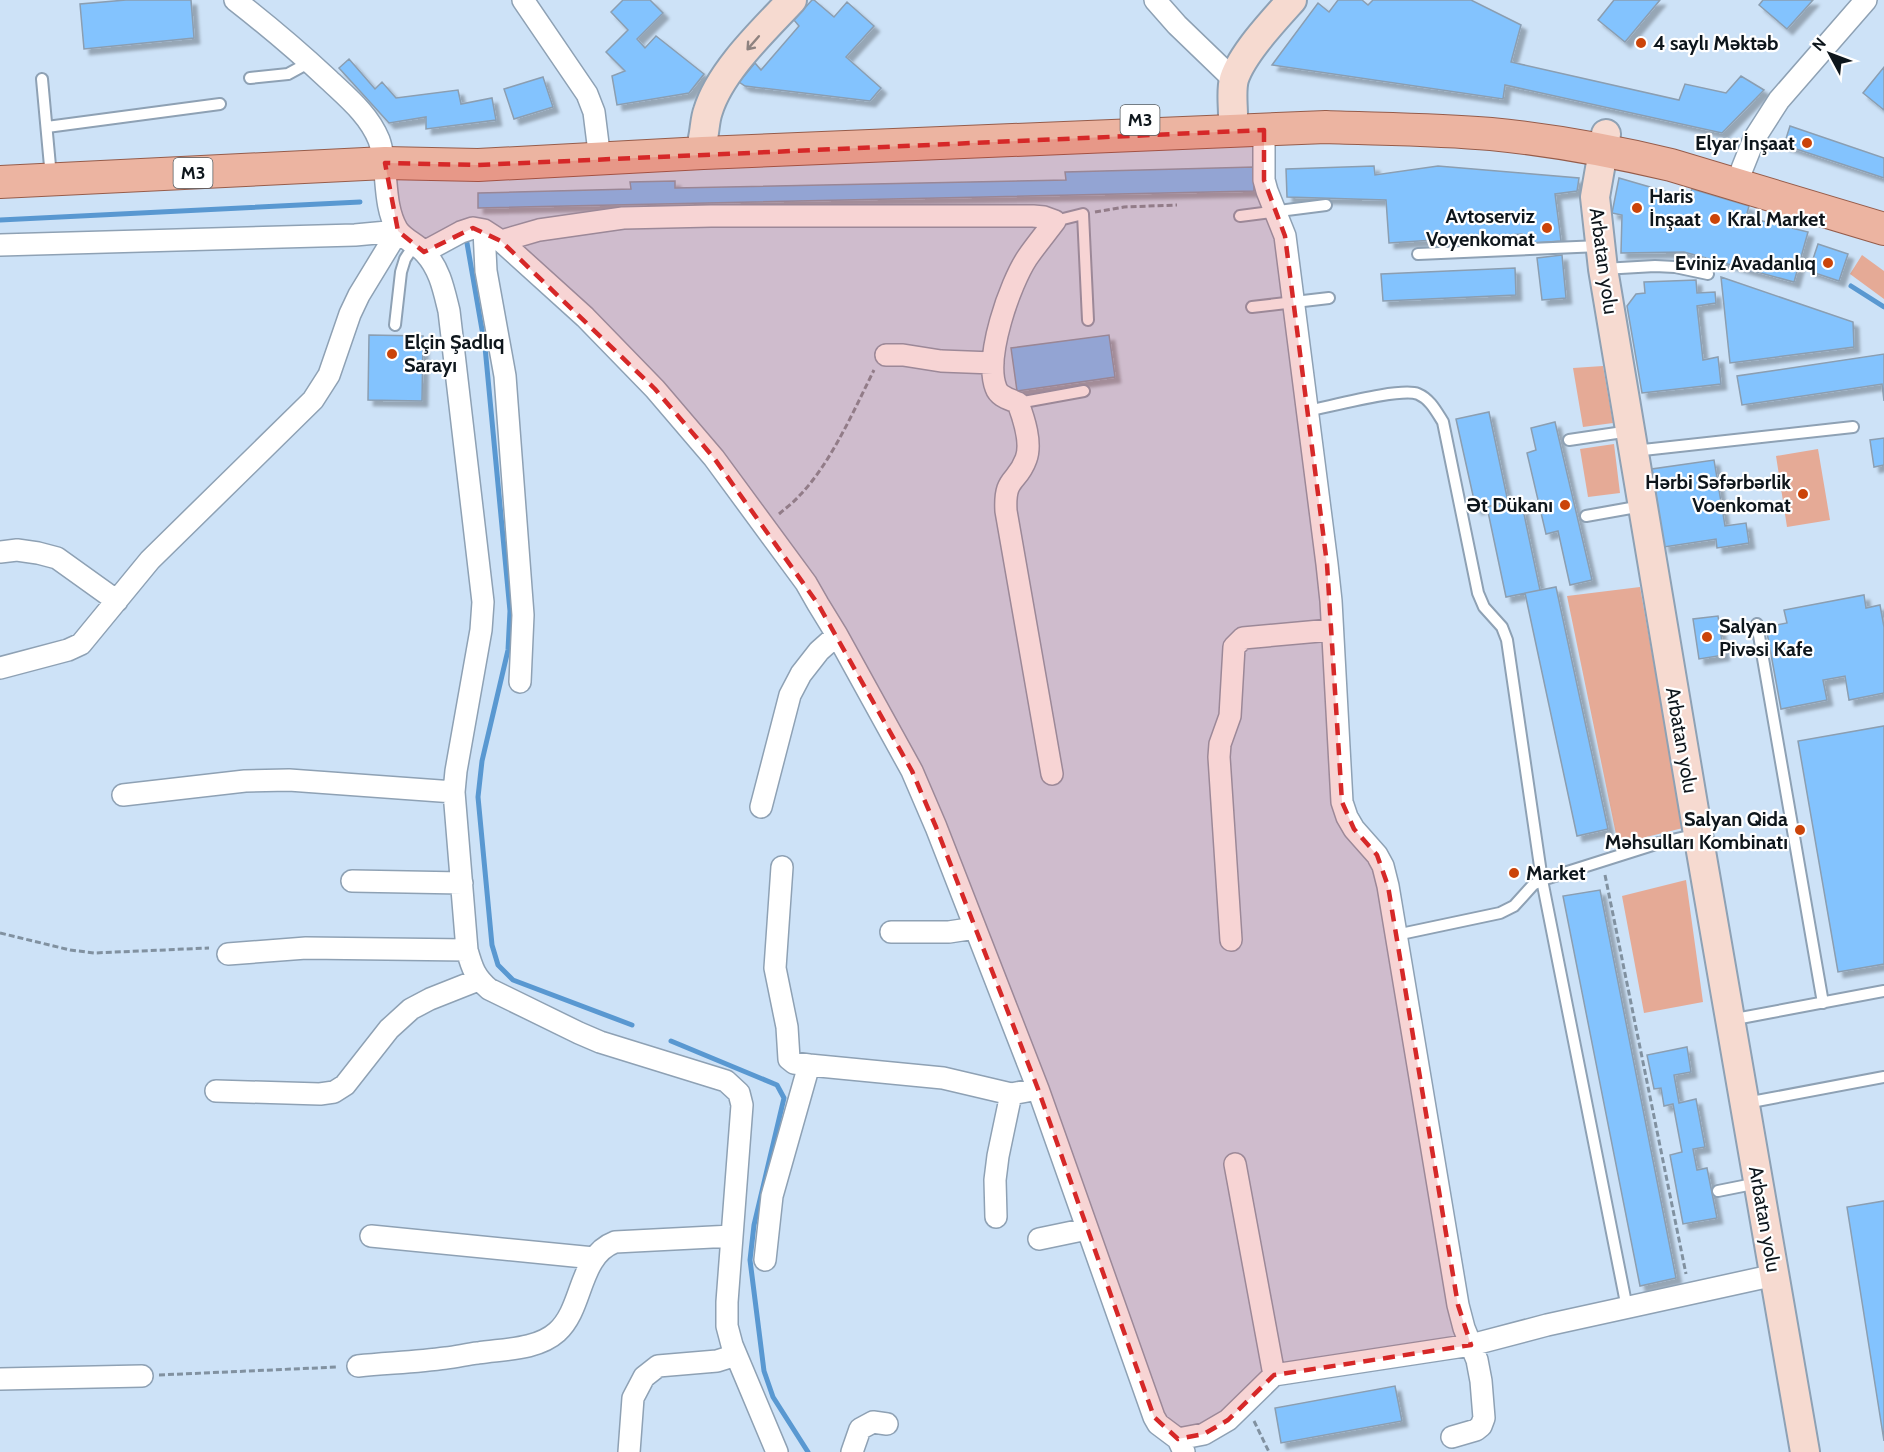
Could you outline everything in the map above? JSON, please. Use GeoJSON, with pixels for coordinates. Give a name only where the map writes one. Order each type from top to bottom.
{"type":"FeatureCollection","features":[{"type":"Feature","properties":{"kind":"main road"},"geometry":{"type":"LineString","coordinates":[[704,138],[707,112],[717,89],[734,65],[792,0]]}},
{"type":"Feature","properties":{"kind":"main road"},"geometry":{"type":"LineString","coordinates":[[1233,116],[1233,80],[1239,68],[1292,0]]}},
{"type":"Feature","properties":{"kind":"main road","name":"M3"},"geometry":{"type":"LineString","coordinates":[[0,183],[385,163],[476,150],[704,138],[1233,116],[1327,113],[1421,114],[1543,124],[1604,142],[1679,150],[1884,212]]}},
{"type":"Feature","properties":{"kind":"main road"},"geometry":{"type":"LineString","coordinates":[[385,163],[478,165],[704,153],[1326,127],[1420,129],[1489,134],[1570,144],[1604,142],[1671,165],[1884,229]]}},
{"type":"Feature","properties":{"kind":"main road","name":"Arbatan yolu"},"geometry":{"type":"LineString","coordinates":[[1604,142],[1595,197],[1601,258],[1805,1452]]}},
{"type":"Feature","properties":{"kind":"street"},"geometry":{"type":"LineString","coordinates":[[235,0],[309,62],[368,119],[378,139],[385,163],[392,217],[435,264],[449,311],[483,602],[454,792],[467,950],[472,968],[478,980],[489,989],[579,1033],[726,1081],[739,1093],[742,1105],[727,1326],[736,1355],[777,1452]]}},
{"type":"Feature","properties":{"kind":"street"},"geometry":{"type":"LineString","coordinates":[[523,0],[587,94],[594,112],[598,144]]}},
{"type":"Feature","properties":{"kind":"street"},"geometry":{"type":"LineString","coordinates":[[1155,0],[1233,80]]}},
{"type":"Feature","properties":{"kind":"street"},"geometry":{"type":"LineString","coordinates":[[1742,169],[1754,139],[1779,100],[1866,0]]}},
{"type":"Feature","properties":{"kind":"street"},"geometry":{"type":"LineString","coordinates":[[1264,130],[1264,180],[1285,236],[1327,564],[1342,802],[1354,830],[1377,855],[1383,866],[1388,886],[1458,1305],[1464,1328],[1477,1360],[1481,1381],[1484,1418],[1481,1426],[1476,1430],[1452,1437]]}},
{"type":"Feature","properties":{"kind":"street"},"geometry":{"type":"LineString","coordinates":[[492,236],[634,218],[951,215],[1033,216],[1055,221],[1026,259],[1016,280],[1003,311],[993,363],[996,388],[1002,396],[1018,403],[1022,412],[1029,448],[1025,461],[1008,484],[1005,496],[1006,510],[1053,774]]}},
{"type":"Feature","properties":{"kind":"street"},"geometry":{"type":"LineString","coordinates":[[0,245],[355,235],[413,242],[473,228],[492,236],[585,317],[655,389],[714,458],[806,583],[837,634],[912,771],[1038,1089],[1154,1417],[1158,1424],[1181,1446],[1228,1420],[1274,1375],[1471,1345],[1774,1275]]}},
{"type":"Feature","properties":{"kind":"street"},"geometry":{"type":"LineString","coordinates":[[492,236],[486,270],[505,376],[523,615],[520,682]]}},
{"type":"Feature","properties":{"kind":"street"},"geometry":{"type":"LineString","coordinates":[[0,668],[68,650],[81,644],[150,560],[314,400],[329,375],[359,295],[413,242]]}},
{"type":"Feature","properties":{"kind":"street"},"geometry":{"type":"LineString","coordinates":[[886,355],[903,355],[941,361],[993,363]]}},
{"type":"Feature","properties":{"kind":"street"},"geometry":{"type":"LineString","coordinates":[[0,552],[17,550],[57,558],[117,601]]}},
{"type":"Feature","properties":{"kind":"street"},"geometry":{"type":"LineString","coordinates":[[1231,940],[1218,757],[1230,716],[1234,647],[1243,638],[1331,630]]}},
{"type":"Feature","properties":{"kind":"street"},"geometry":{"type":"LineString","coordinates":[[762,807],[790,695],[801,674],[819,651],[837,634]]}},
{"type":"Feature","properties":{"kind":"street"},"geometry":{"type":"LineString","coordinates":[[123,795],[245,780],[289,780],[454,792]]}},
{"type":"Feature","properties":{"kind":"street"},"geometry":{"type":"LineString","coordinates":[[782,867],[775,968],[787,1027],[789,1059],[794,1063],[809,1065],[943,1078],[1011,1094],[1038,1089]]}},
{"type":"Feature","properties":{"kind":"street"},"geometry":{"type":"LineString","coordinates":[[352,881],[462,883]]}},
{"type":"Feature","properties":{"kind":"street"},"geometry":{"type":"LineString","coordinates":[[891,932],[950,932],[975,928]]}},
{"type":"Feature","properties":{"kind":"street"},"geometry":{"type":"LineString","coordinates":[[228,954],[306,948],[467,950]]}},
{"type":"Feature","properties":{"kind":"street"},"geometry":{"type":"LineString","coordinates":[[216,1091],[320,1094],[333,1092],[345,1085],[389,1029],[411,1009],[478,980]]}},
{"type":"Feature","properties":{"kind":"street"},"geometry":{"type":"LineString","coordinates":[[765,1260],[772,1196],[809,1065]]}},
{"type":"Feature","properties":{"kind":"street"},"geometry":{"type":"LineString","coordinates":[[996,1217],[995,1180],[1011,1094]]}},
{"type":"Feature","properties":{"kind":"street"},"geometry":{"type":"LineString","coordinates":[[1235,1164],[1274,1375]]}},
{"type":"Feature","properties":{"kind":"street"},"geometry":{"type":"LineString","coordinates":[[1039,1239],[1087,1228]]}},
{"type":"Feature","properties":{"kind":"street"},"geometry":{"type":"LineString","coordinates":[[371,1236],[594,1258]]}},
{"type":"Feature","properties":{"kind":"street"},"geometry":{"type":"LineString","coordinates":[[358,1366],[447,1358],[526,1346],[546,1340],[567,1321],[594,1258],[604,1246],[615,1242],[732,1236]]}},
{"type":"Feature","properties":{"kind":"street"},"geometry":{"type":"LineString","coordinates":[[629,1452],[633,1398],[644,1377],[658,1366],[710,1362],[736,1355]]}},
{"type":"Feature","properties":{"kind":"street"},"geometry":{"type":"LineString","coordinates":[[0,1379],[142,1376]]}},
{"type":"Feature","properties":{"kind":"street"},"geometry":{"type":"LineString","coordinates":[[852,1452],[860,1429],[873,1422],[887,1424]]}},
{"type":"Feature","properties":{"kind":"lane"},"geometry":{"type":"LineString","coordinates":[[250,78],[288,74],[309,62]]}},
{"type":"Feature","properties":{"kind":"lane"},"geometry":{"type":"LineString","coordinates":[[42,79],[52,180]]}},
{"type":"Feature","properties":{"kind":"lane"},"geometry":{"type":"LineString","coordinates":[[47,127],[220,104]]}},
{"type":"Feature","properties":{"kind":"lane"},"geometry":{"type":"LineString","coordinates":[[1240,216],[1326,205]]}},
{"type":"Feature","properties":{"kind":"lane"},"geometry":{"type":"LineString","coordinates":[[1055,221],[1083,214],[1088,320]]}},
{"type":"Feature","properties":{"kind":"lane"},"geometry":{"type":"LineString","coordinates":[[395,325],[401,272],[413,242]]}},
{"type":"Feature","properties":{"kind":"lane"},"geometry":{"type":"LineString","coordinates":[[1418,254],[1601,258],[1675,267],[1708,274]]}},
{"type":"Feature","properties":{"kind":"lane"},"geometry":{"type":"LineString","coordinates":[[1252,307],[1329,298]]}},
{"type":"Feature","properties":{"kind":"lane"},"geometry":{"type":"LineString","coordinates":[[1018,403],[1084,391]]}},
{"type":"Feature","properties":{"kind":"lane"},"geometry":{"type":"LineString","coordinates":[[1307,411],[1400,392],[1418,394],[1433,406],[1443,422],[1478,593],[1484,607],[1502,627],[1507,640],[1542,880],[1627,1308]]}},
{"type":"Feature","properties":{"kind":"lane"},"geometry":{"type":"LineString","coordinates":[[1569,441],[1632,441],[1853,427]]}},
{"type":"Feature","properties":{"kind":"lane"},"geometry":{"type":"LineString","coordinates":[[1586,516],[1643,506]]}},
{"type":"Feature","properties":{"kind":"lane"},"geometry":{"type":"LineString","coordinates":[[1756,624],[1823,1003]]}},
{"type":"Feature","properties":{"kind":"lane"},"geometry":{"type":"LineString","coordinates":[[1396,935],[1500,913],[1514,906],[1533,885],[1542,880],[1659,843],[1698,834]]}},
{"type":"Feature","properties":{"kind":"lane"},"geometry":{"type":"LineString","coordinates":[[1730,1020],[1884,991]]}},
{"type":"Feature","properties":{"kind":"lane"},"geometry":{"type":"LineString","coordinates":[[1744,1103],[1884,1077]]}},
{"type":"Feature","properties":{"kind":"lane"},"geometry":{"type":"LineString","coordinates":[[1718,1191],[1758,1183]]}},
{"type":"Feature","properties":{"kind":"path"},"geometry":{"type":"LineString","coordinates":[[1083,214],[1124,207],[1177,205]]}},
{"type":"Feature","properties":{"kind":"path"},"geometry":{"type":"LineString","coordinates":[[764,527],[800,495],[813,480],[841,435],[874,370],[886,355]]}},
{"type":"Feature","properties":{"kind":"path"},"geometry":{"type":"LineString","coordinates":[[1602,861],[1690,1294]]}},
{"type":"Feature","properties":{"kind":"path"},"geometry":{"type":"LineString","coordinates":[[0,933],[78,951],[217,947],[228,954]]}},
{"type":"Feature","properties":{"kind":"path"},"geometry":{"type":"LineString","coordinates":[[142,1376],[358,1366]]}},
{"type":"Feature","properties":{"kind":"path"},"geometry":{"type":"LineString","coordinates":[[1245,1403],[1269,1452]]}},
{"type":"Feature","properties":{"kind":"highlighted area"},"geometry":{"type":"Polygon","coordinates":[[[1264,130],[1264,180],[1285,236],[1327,564],[1342,802],[1354,829],[1377,855],[1388,886],[1458,1305],[1471,1345],[1274,1375],[1228,1420],[1204,1434],[1178,1439],[1154,1417],[1038,1089],[912,771],[818,604],[714,458],[655,389],[501,241],[473,228],[424,252],[398,231],[385,163],[478,165],[1264,130]]]}},
{"type":"Feature","properties":{"kind":"shaded area"},"geometry":{"type":"Polygon","coordinates":[[[1862,255],[1884,271],[1884,299],[1850,274],[1862,255]]]}},
{"type":"Feature","properties":{"kind":"shaded area"},"geometry":{"type":"Polygon","coordinates":[[[1603,366],[1613,423],[1583,427],[1573,368],[1603,366]]]}},
{"type":"Feature","properties":{"kind":"shaded area"},"geometry":{"type":"Polygon","coordinates":[[[1614,444],[1620,493],[1588,497],[1580,449],[1614,444]]]}},
{"type":"Feature","properties":{"kind":"shaded area"},"geometry":{"type":"Polygon","coordinates":[[[1818,449],[1830,520],[1787,527],[1776,456],[1818,449]]]}},
{"type":"Feature","properties":{"kind":"shaded area"},"geometry":{"type":"Polygon","coordinates":[[[1640,587],[1683,828],[1618,844],[1567,596],[1640,587]]]}},
{"type":"Feature","properties":{"kind":"shaded area"},"geometry":{"type":"Polygon","coordinates":[[[1686,880],[1703,1002],[1644,1013],[1622,896],[1686,880]]]}},
{"type":"Feature","properties":{"kind":"building"},"geometry":{"type":"Polygon","coordinates":[[[126,0],[191,0],[194,38],[84,49],[80,4],[126,0]]]}},
{"type":"Feature","properties":{"kind":"building"},"geometry":{"type":"Polygon","coordinates":[[[623,0],[650,0],[663,13],[637,39],[645,48],[656,36],[704,74],[689,93],[617,105],[612,76],[625,71],[606,52],[628,30],[611,12],[623,0]]]}},
{"type":"Feature","properties":{"kind":"building"},"geometry":{"type":"Polygon","coordinates":[[[812,0],[834,17],[847,2],[874,26],[846,57],[881,88],[870,101],[745,86],[739,82],[755,63],[761,70],[799,26],[794,20],[812,0]]]}},
{"type":"Feature","properties":{"kind":"building"},"geometry":{"type":"Polygon","coordinates":[[[1338,0],[1362,0],[1368,5],[1373,0],[1471,0],[1521,25],[1511,62],[1679,100],[1685,84],[1726,93],[1741,76],[1764,90],[1722,133],[1505,85],[1503,99],[1272,65],[1318,3],[1329,12],[1338,0]]]}},
{"type":"Feature","properties":{"kind":"building"},"geometry":{"type":"Polygon","coordinates":[[[1614,0],[1660,0],[1625,42],[1598,20],[1614,0]]]}},
{"type":"Feature","properties":{"kind":"building"},"geometry":{"type":"Polygon","coordinates":[[[1763,0],[1813,0],[1787,29],[1759,5],[1763,0]]]}},
{"type":"Feature","properties":{"kind":"building"},"geometry":{"type":"Polygon","coordinates":[[[349,59],[375,89],[382,82],[396,98],[458,90],[461,104],[492,98],[496,120],[426,129],[426,117],[389,123],[339,68],[349,59]]]}},
{"type":"Feature","properties":{"kind":"building"},"geometry":{"type":"Polygon","coordinates":[[[1884,67],[1884,110],[1863,93],[1884,67]]]}},
{"type":"Feature","properties":{"kind":"building"},"geometry":{"type":"Polygon","coordinates":[[[543,77],[553,107],[514,119],[504,89],[543,77]]]}},
{"type":"Feature","properties":{"kind":"building"},"geometry":{"type":"Polygon","coordinates":[[[1790,126],[1884,158],[1884,178],[1784,145],[1790,126]]]}},
{"type":"Feature","properties":{"kind":"building"},"geometry":{"type":"Polygon","coordinates":[[[1374,166],[1375,175],[1438,166],[1579,178],[1577,191],[1555,194],[1561,241],[1522,244],[1522,234],[1389,243],[1386,200],[1287,197],[1286,169],[1374,166]]]}},
{"type":"Feature","properties":{"kind":"building"},"geometry":{"type":"Polygon","coordinates":[[[1254,167],[1254,191],[478,208],[478,193],[631,189],[630,182],[675,181],[675,188],[1066,180],[1065,172],[1254,167]]]}},
{"type":"Feature","properties":{"kind":"building"},"geometry":{"type":"Polygon","coordinates":[[[1619,178],[1688,198],[1692,189],[1749,206],[1746,217],[1808,232],[1794,282],[1684,252],[1621,253],[1622,215],[1612,213],[1619,178]]]}},
{"type":"Feature","properties":{"kind":"building"},"geometry":{"type":"Polygon","coordinates":[[[1818,244],[1848,254],[1839,281],[1809,271],[1818,244]]]}},
{"type":"Feature","properties":{"kind":"building"},"geometry":{"type":"Polygon","coordinates":[[[1562,255],[1566,298],[1542,300],[1537,258],[1562,255]]]}},
{"type":"Feature","properties":{"kind":"building"},"geometry":{"type":"Polygon","coordinates":[[[1515,268],[1516,295],[1383,301],[1381,274],[1515,268]]]}},
{"type":"Feature","properties":{"kind":"building"},"geometry":{"type":"Polygon","coordinates":[[[1721,277],[1853,322],[1854,347],[1730,363],[1721,277]]]}},
{"type":"Feature","properties":{"kind":"building"},"geometry":{"type":"Polygon","coordinates":[[[1696,280],[1697,293],[1715,292],[1716,303],[1697,306],[1703,360],[1718,357],[1721,384],[1642,393],[1627,306],[1636,294],[1645,293],[1644,282],[1696,280]]]}},
{"type":"Feature","properties":{"kind":"building"},"geometry":{"type":"Polygon","coordinates":[[[369,335],[423,336],[422,401],[368,400],[369,335]]]}},
{"type":"Feature","properties":{"kind":"building"},"geometry":{"type":"Polygon","coordinates":[[[1109,335],[1115,377],[1017,391],[1011,348],[1109,335]]]}},
{"type":"Feature","properties":{"kind":"building"},"geometry":{"type":"Polygon","coordinates":[[[1884,354],[1884,401],[1882,384],[1742,405],[1737,376],[1884,354]]]}},
{"type":"Feature","properties":{"kind":"building"},"geometry":{"type":"Polygon","coordinates":[[[1489,412],[1508,502],[1476,509],[1456,419],[1489,412]]]}},
{"type":"Feature","properties":{"kind":"building"},"geometry":{"type":"Polygon","coordinates":[[[1555,422],[1592,580],[1570,585],[1558,531],[1546,534],[1527,453],[1536,450],[1531,428],[1555,422]]]}},
{"type":"Feature","properties":{"kind":"building"},"geometry":{"type":"Polygon","coordinates":[[[1884,438],[1884,465],[1874,467],[1870,440],[1884,438]]]}},
{"type":"Feature","properties":{"kind":"building"},"geometry":{"type":"Polygon","coordinates":[[[1714,460],[1725,526],[1746,523],[1749,543],[1717,548],[1716,539],[1664,547],[1652,469],[1714,460]]]}},
{"type":"Feature","properties":{"kind":"building"},"geometry":{"type":"Polygon","coordinates":[[[1521,500],[1540,590],[1506,597],[1487,507],[1521,500]]]}},
{"type":"Feature","properties":{"kind":"building"},"geometry":{"type":"Polygon","coordinates":[[[1556,587],[1608,829],[1577,836],[1525,593],[1556,587]]]}},
{"type":"Feature","properties":{"kind":"building"},"geometry":{"type":"Polygon","coordinates":[[[1864,595],[1866,608],[1880,605],[1884,627],[1884,693],[1849,700],[1845,676],[1823,680],[1827,700],[1781,709],[1766,627],[1787,623],[1784,610],[1864,595]]]}},
{"type":"Feature","properties":{"kind":"building"},"geometry":{"type":"Polygon","coordinates":[[[1718,616],[1724,655],[1699,659],[1693,619],[1718,616]]]}},
{"type":"Feature","properties":{"kind":"building"},"geometry":{"type":"Polygon","coordinates":[[[1884,726],[1884,964],[1838,972],[1798,741],[1884,726]]]}},
{"type":"Feature","properties":{"kind":"building"},"geometry":{"type":"Polygon","coordinates":[[[1600,890],[1676,1278],[1640,1286],[1563,896],[1600,890]]]}},
{"type":"Feature","properties":{"kind":"building"},"geometry":{"type":"Polygon","coordinates":[[[1687,1047],[1691,1072],[1674,1075],[1679,1103],[1696,1099],[1705,1147],[1693,1149],[1697,1170],[1707,1168],[1717,1218],[1683,1224],[1670,1155],[1682,1152],[1673,1104],[1664,1106],[1661,1088],[1654,1089],[1647,1055],[1687,1047]]]}},
{"type":"Feature","properties":{"kind":"building"},"geometry":{"type":"Polygon","coordinates":[[[1884,1201],[1884,1441],[1847,1207],[1884,1201]]]}},
{"type":"Feature","properties":{"kind":"building"},"geometry":{"type":"Polygon","coordinates":[[[1395,1386],[1402,1421],[1281,1443],[1275,1408],[1395,1386]]]}},
{"type":"Feature","properties":{"kind":"waterway"},"geometry":{"type":"LineString","coordinates":[[0,220],[360,202]]}},
{"type":"Feature","properties":{"kind":"waterway"},"geometry":{"type":"LineString","coordinates":[[467,243],[485,347],[510,611],[508,650],[482,761],[478,797],[492,945],[498,965],[513,980],[632,1025]]}},
{"type":"Feature","properties":{"kind":"waterway"},"geometry":{"type":"LineString","coordinates":[[1851,286],[1884,307]]}},
{"type":"Feature","properties":{"kind":"waterway"},"geometry":{"type":"LineString","coordinates":[[671,1041],[777,1085],[784,1098],[754,1225],[750,1260],[764,1371],[773,1397],[808,1452]]}},
{"type":"Feature","properties":{"kind":"place","name":"4 saylı Məktəb"},"geometry":{"type":"Point","coordinates":[1641,43]}},
{"type":"Feature","properties":{"kind":"place","name":"Elyar İnşaat"},"geometry":{"type":"Point","coordinates":[1807,143]}},
{"type":"Feature","properties":{"kind":"place","name":"Haris İnşaat"},"geometry":{"type":"Point","coordinates":[1637,208]}},
{"type":"Feature","properties":{"kind":"place","name":"Kral Market"},"geometry":{"type":"Point","coordinates":[1715,219]}},
{"type":"Feature","properties":{"kind":"place","name":"Avtoserviz Voyenkomat"},"geometry":{"type":"Point","coordinates":[1547,228]}},
{"type":"Feature","properties":{"kind":"place","name":"Eviniz Avadanlıq"},"geometry":{"type":"Point","coordinates":[1828,263]}},
{"type":"Feature","properties":{"kind":"place","name":"Elçin Şadlıq Sarayı"},"geometry":{"type":"Point","coordinates":[392,354]}},
{"type":"Feature","properties":{"kind":"place","name":"Hərbi Səfərbərlik Voenkomat"},"geometry":{"type":"Point","coordinates":[1803,494]}},
{"type":"Feature","properties":{"kind":"place","name":"Ət Dükanı"},"geometry":{"type":"Point","coordinates":[1565,505]}},
{"type":"Feature","properties":{"kind":"place","name":"Salyan Pivəsi Kafe"},"geometry":{"type":"Point","coordinates":[1707,637]}},
{"type":"Feature","properties":{"kind":"place","name":"Salyan Qida Məhsulları Kombinatı"},"geometry":{"type":"Point","coordinates":[1800,830]}},
{"type":"Feature","properties":{"kind":"place","name":"Market"},"geometry":{"type":"Point","coordinates":[1514,873]}}]}
